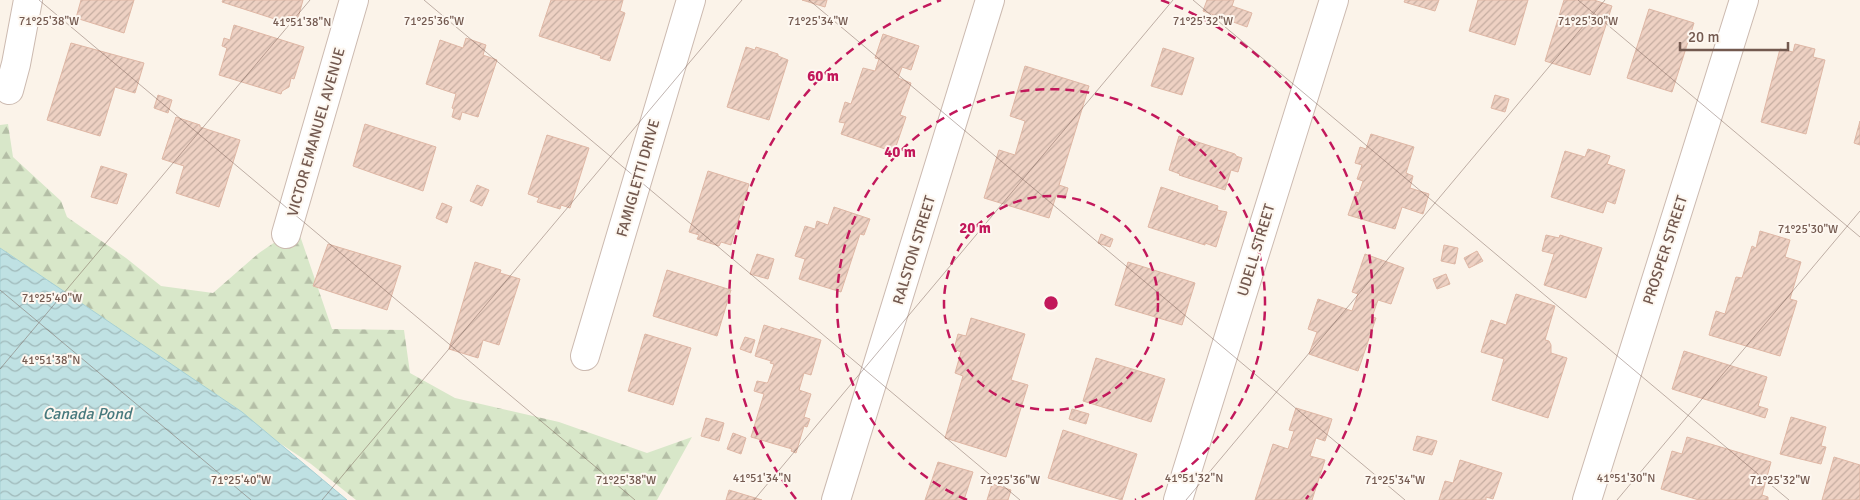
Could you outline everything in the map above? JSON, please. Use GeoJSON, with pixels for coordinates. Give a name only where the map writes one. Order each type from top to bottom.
{"type":"FeatureCollection","features":[{"type":"Feature","properties":{"kind":"street"},"geometry":{"type":"LineString","coordinates":[[8,90],[16,64],[28,0]]}},
{"type":"Feature","properties":{"kind":"street","name":"VICTOR EMANUEL AVENUE"},"geometry":{"type":"LineString","coordinates":[[286,234],[354,0]]}},
{"type":"Feature","properties":{"kind":"street","name":"FAMIGLETTI DRIVE"},"geometry":{"type":"LineString","coordinates":[[585,356],[691,0]]}},
{"type":"Feature","properties":{"kind":"street","name":"RALSTON STREET"},"geometry":{"type":"LineString","coordinates":[[836,500],[990,0]]}},
{"type":"Feature","properties":{"kind":"street","name":"UDELL STREET"},"geometry":{"type":"LineString","coordinates":[[1178,500],[1334,0]]}},
{"type":"Feature","properties":{"kind":"street","name":"PROSPER STREET"},"geometry":{"type":"LineString","coordinates":[[1587,500],[1744,0]]}},
{"type":"Feature","properties":{"kind":"green space"},"geometry":{"type":"Polygon","coordinates":[[[8,124],[13,157],[61,201],[67,217],[126,258],[161,286],[213,293],[259,253],[297,227],[332,329],[404,330],[410,373],[455,398],[559,422],[647,453],[692,437],[657,500],[356,500],[311,464],[233,412],[86,306],[0,257],[0,125],[8,124]]]}},
{"type":"Feature","properties":{"kind":"water","name":"Canada Pond"},"geometry":{"type":"Polygon","coordinates":[[[0,248],[242,412],[347,500],[0,500],[0,248]]]}},
{"type":"Feature","properties":{"kind":"building"},"geometry":{"type":"Polygon","coordinates":[[[81,0],[134,0],[124,33],[76,18],[81,0]]]}},
{"type":"Feature","properties":{"kind":"building"},"geometry":{"type":"Polygon","coordinates":[[[223,0],[303,0],[298,18],[289,15],[287,23],[222,2],[223,0]]]}},
{"type":"Feature","properties":{"kind":"building"},"geometry":{"type":"Polygon","coordinates":[[[551,0],[623,0],[620,11],[625,13],[610,61],[600,58],[601,56],[539,36],[551,0]]]}},
{"type":"Feature","properties":{"kind":"building"},"geometry":{"type":"Polygon","coordinates":[[[802,0],[827,0],[825,7],[802,0]]]}},
{"type":"Feature","properties":{"kind":"building"},"geometry":{"type":"Polygon","coordinates":[[[1207,0],[1234,0],[1232,6],[1252,13],[1247,27],[1203,11],[1207,0]]]}},
{"type":"Feature","properties":{"kind":"building"},"geometry":{"type":"Polygon","coordinates":[[[1405,0],[1439,0],[1435,11],[1404,2],[1405,0]]]}},
{"type":"Feature","properties":{"kind":"building"},"geometry":{"type":"Polygon","coordinates":[[[1478,0],[1528,0],[1515,45],[1469,31],[1478,0]]]}},
{"type":"Feature","properties":{"kind":"building"},"geometry":{"type":"Polygon","coordinates":[[[1564,0],[1594,0],[1612,6],[1590,75],[1545,61],[1564,0]]]}},
{"type":"Feature","properties":{"kind":"building"},"geometry":{"type":"Polygon","coordinates":[[[1649,9],[1694,23],[1672,92],[1627,78],[1649,9]]]}},
{"type":"Feature","properties":{"kind":"building"},"geometry":{"type":"Polygon","coordinates":[[[234,25],[304,47],[294,79],[291,78],[289,87],[282,91],[281,94],[219,75],[227,48],[222,46],[224,38],[230,40],[234,25]]]}},
{"type":"Feature","properties":{"kind":"building"},"geometry":{"type":"Polygon","coordinates":[[[883,34],[919,46],[911,70],[902,67],[898,78],[911,83],[900,115],[906,117],[894,152],[841,134],[845,123],[839,122],[845,102],[851,104],[863,68],[875,71],[879,59],[875,58],[883,34]]]}},
{"type":"Feature","properties":{"kind":"building"},"geometry":{"type":"Polygon","coordinates":[[[466,38],[486,45],[483,55],[497,60],[478,117],[462,112],[460,120],[452,117],[454,109],[452,108],[456,94],[426,84],[440,40],[463,48],[466,38]]]}},
{"type":"Feature","properties":{"kind":"building"},"geometry":{"type":"Polygon","coordinates":[[[71,43],[144,63],[135,93],[115,87],[100,136],[47,120],[71,43]]]}},
{"type":"Feature","properties":{"kind":"building"},"geometry":{"type":"Polygon","coordinates":[[[1795,44],[1815,49],[1813,57],[1825,60],[1806,134],[1761,122],[1780,49],[1793,52],[1795,44]]]}},
{"type":"Feature","properties":{"kind":"building"},"geometry":{"type":"Polygon","coordinates":[[[746,47],[755,50],[756,47],[778,54],[778,56],[788,60],[769,120],[727,107],[746,47]]]}},
{"type":"Feature","properties":{"kind":"building"},"geometry":{"type":"Polygon","coordinates":[[[1163,48],[1194,58],[1182,95],[1151,86],[1163,48]]]}},
{"type":"Feature","properties":{"kind":"building"},"geometry":{"type":"Polygon","coordinates":[[[1025,66],[1089,86],[1059,185],[1068,188],[1065,199],[1056,196],[1049,218],[984,198],[999,150],[1015,155],[1025,121],[1010,116],[1025,66]]]}},
{"type":"Feature","properties":{"kind":"building"},"geometry":{"type":"Polygon","coordinates":[[[158,95],[172,100],[168,113],[154,108],[158,95]]]}},
{"type":"Feature","properties":{"kind":"building"},"geometry":{"type":"Polygon","coordinates":[[[1495,95],[1509,99],[1505,112],[1491,108],[1495,95]]]}},
{"type":"Feature","properties":{"kind":"building"},"geometry":{"type":"Polygon","coordinates":[[[176,117],[240,140],[219,207],[176,193],[184,166],[162,159],[176,117]]]}},
{"type":"Feature","properties":{"kind":"building"},"geometry":{"type":"Polygon","coordinates":[[[1860,121],[1860,145],[1854,143],[1860,121]]]}},
{"type":"Feature","properties":{"kind":"building"},"geometry":{"type":"Polygon","coordinates":[[[365,124],[436,147],[423,191],[353,166],[365,124]]]}},
{"type":"Feature","properties":{"kind":"building"},"geometry":{"type":"Polygon","coordinates":[[[1371,134],[1414,147],[1406,173],[1413,176],[1410,188],[1429,194],[1423,214],[1402,207],[1395,229],[1348,215],[1356,192],[1359,193],[1363,181],[1357,179],[1362,165],[1355,163],[1360,147],[1366,149],[1371,134]]]}},
{"type":"Feature","properties":{"kind":"building"},"geometry":{"type":"Polygon","coordinates":[[[547,135],[589,148],[570,208],[561,205],[560,209],[537,202],[539,198],[528,194],[547,135]]]}},
{"type":"Feature","properties":{"kind":"building"},"geometry":{"type":"Polygon","coordinates":[[[1179,136],[1242,158],[1238,172],[1231,170],[1225,190],[1169,170],[1179,136]]]}},
{"type":"Feature","properties":{"kind":"building"},"geometry":{"type":"Polygon","coordinates":[[[1588,149],[1610,156],[1607,164],[1625,170],[1615,204],[1607,201],[1603,213],[1551,197],[1565,151],[1585,157],[1588,149]]]}},
{"type":"Feature","properties":{"kind":"building"},"geometry":{"type":"Polygon","coordinates":[[[101,166],[127,174],[117,204],[91,197],[101,166]]]}},
{"type":"Feature","properties":{"kind":"building"},"geometry":{"type":"Polygon","coordinates":[[[708,171],[749,184],[731,245],[721,242],[719,246],[697,239],[699,235],[689,232],[708,171]]]}},
{"type":"Feature","properties":{"kind":"building"},"geometry":{"type":"Polygon","coordinates":[[[477,185],[489,190],[482,206],[470,201],[477,185]]]}},
{"type":"Feature","properties":{"kind":"building"},"geometry":{"type":"Polygon","coordinates":[[[1161,187],[1218,206],[1217,210],[1227,212],[1216,247],[1148,227],[1161,187]]]}},
{"type":"Feature","properties":{"kind":"building"},"geometry":{"type":"Polygon","coordinates":[[[442,203],[452,207],[447,223],[436,218],[442,203]]]}},
{"type":"Feature","properties":{"kind":"building"},"geometry":{"type":"Polygon","coordinates":[[[834,207],[870,219],[864,235],[860,234],[841,292],[799,279],[805,259],[795,256],[805,226],[815,229],[817,221],[828,225],[834,207]]]}},
{"type":"Feature","properties":{"kind":"building"},"geometry":{"type":"Polygon","coordinates":[[[1760,231],[1790,240],[1785,257],[1801,262],[1790,299],[1797,301],[1780,356],[1709,335],[1716,311],[1725,314],[1736,277],[1742,278],[1752,246],[1756,248],[1760,231]]]}},
{"type":"Feature","properties":{"kind":"building"},"geometry":{"type":"Polygon","coordinates":[[[1101,234],[1113,239],[1110,247],[1098,243],[1101,234]]]}},
{"type":"Feature","properties":{"kind":"building"},"geometry":{"type":"Polygon","coordinates":[[[1546,235],[1559,238],[1560,235],[1602,248],[1586,298],[1544,285],[1554,254],[1542,251],[1546,235]]]}},
{"type":"Feature","properties":{"kind":"building"},"geometry":{"type":"Polygon","coordinates":[[[328,244],[401,266],[387,310],[313,286],[328,244]]]}},
{"type":"Feature","properties":{"kind":"building"},"geometry":{"type":"Polygon","coordinates":[[[1444,245],[1458,248],[1455,264],[1441,261],[1444,245]]]}},
{"type":"Feature","properties":{"kind":"building"},"geometry":{"type":"Polygon","coordinates":[[[1477,251],[1483,261],[1469,268],[1464,258],[1477,251]]]}},
{"type":"Feature","properties":{"kind":"building"},"geometry":{"type":"Polygon","coordinates":[[[757,254],[774,259],[768,279],[750,274],[757,254]]]}},
{"type":"Feature","properties":{"kind":"building"},"geometry":{"type":"Polygon","coordinates":[[[1365,254],[1404,268],[1391,304],[1378,300],[1372,317],[1376,318],[1358,371],[1309,354],[1317,332],[1308,329],[1318,299],[1352,311],[1358,294],[1352,292],[1365,254]]]}},
{"type":"Feature","properties":{"kind":"building"},"geometry":{"type":"Polygon","coordinates":[[[475,262],[501,270],[500,273],[520,279],[499,345],[483,340],[478,358],[449,349],[475,262]]]}},
{"type":"Feature","properties":{"kind":"building"},"geometry":{"type":"Polygon","coordinates":[[[1128,262],[1195,283],[1182,325],[1115,305],[1128,262]]]}},
{"type":"Feature","properties":{"kind":"building"},"geometry":{"type":"Polygon","coordinates":[[[667,270],[731,290],[717,336],[653,316],[667,270]]]}},
{"type":"Feature","properties":{"kind":"building"},"geometry":{"type":"Polygon","coordinates":[[[1446,274],[1450,284],[1437,289],[1433,279],[1446,274]]]}},
{"type":"Feature","properties":{"kind":"building"},"geometry":{"type":"Polygon","coordinates":[[[1516,294],[1555,306],[1545,340],[1549,341],[1551,345],[1551,353],[1567,358],[1548,418],[1492,400],[1504,359],[1481,352],[1491,320],[1506,325],[1516,294]]]}},
{"type":"Feature","properties":{"kind":"building"},"geometry":{"type":"Polygon","coordinates":[[[971,318],[1025,334],[1011,380],[1028,385],[1006,457],[945,438],[963,376],[955,373],[961,352],[954,349],[958,334],[966,336],[971,318]]]}},
{"type":"Feature","properties":{"kind":"building"},"geometry":{"type":"Polygon","coordinates":[[[764,325],[821,340],[811,375],[804,373],[799,390],[811,394],[804,417],[810,419],[807,427],[804,426],[796,453],[791,451],[792,449],[751,437],[764,394],[754,391],[757,381],[768,382],[774,364],[770,363],[771,361],[755,356],[764,325]]]}},
{"type":"Feature","properties":{"kind":"building"},"geometry":{"type":"Polygon","coordinates":[[[645,334],[691,348],[673,405],[628,391],[645,334]]]}},
{"type":"Feature","properties":{"kind":"building"},"geometry":{"type":"Polygon","coordinates":[[[745,337],[755,340],[751,353],[740,349],[745,337]]]}},
{"type":"Feature","properties":{"kind":"building"},"geometry":{"type":"Polygon","coordinates":[[[1684,351],[1767,377],[1758,406],[1768,409],[1765,418],[1672,389],[1684,351]]]}},
{"type":"Feature","properties":{"kind":"building"},"geometry":{"type":"Polygon","coordinates":[[[1096,358],[1165,379],[1151,422],[1083,401],[1096,358]]]}},
{"type":"Feature","properties":{"kind":"building"},"geometry":{"type":"Polygon","coordinates":[[[1296,408],[1332,419],[1325,441],[1316,438],[1310,456],[1325,460],[1312,500],[1255,500],[1273,444],[1288,449],[1294,431],[1289,430],[1296,408]]]}},
{"type":"Feature","properties":{"kind":"building"},"geometry":{"type":"Polygon","coordinates":[[[1072,409],[1089,414],[1086,424],[1069,419],[1072,409]]]}},
{"type":"Feature","properties":{"kind":"building"},"geometry":{"type":"Polygon","coordinates":[[[1791,417],[1826,427],[1821,446],[1826,447],[1821,464],[1780,454],[1791,417]]]}},
{"type":"Feature","properties":{"kind":"building"},"geometry":{"type":"Polygon","coordinates":[[[706,418],[724,423],[719,441],[701,436],[706,418]]]}},
{"type":"Feature","properties":{"kind":"building"},"geometry":{"type":"Polygon","coordinates":[[[1063,430],[1137,454],[1122,500],[1048,478],[1063,430]]]}},
{"type":"Feature","properties":{"kind":"building"},"geometry":{"type":"Polygon","coordinates":[[[733,433],[746,438],[741,454],[727,449],[733,433]]]}},
{"type":"Feature","properties":{"kind":"building"},"geometry":{"type":"Polygon","coordinates":[[[1417,436],[1437,441],[1432,455],[1413,450],[1417,436]]]}},
{"type":"Feature","properties":{"kind":"building"},"geometry":{"type":"Polygon","coordinates":[[[1687,437],[1771,462],[1762,495],[1768,497],[1768,500],[1699,500],[1661,489],[1672,451],[1682,454],[1687,437]]]}},
{"type":"Feature","properties":{"kind":"building"},"geometry":{"type":"Polygon","coordinates":[[[1834,457],[1860,465],[1860,500],[1822,500],[1834,457]]]}},
{"type":"Feature","properties":{"kind":"building"},"geometry":{"type":"Polygon","coordinates":[[[1460,460],[1502,473],[1493,499],[1486,497],[1486,500],[1439,500],[1445,481],[1453,483],[1460,460]]]}},
{"type":"Feature","properties":{"kind":"building"},"geometry":{"type":"Polygon","coordinates":[[[938,462],[973,472],[964,500],[925,500],[938,462]]]}},
{"type":"Feature","properties":{"kind":"building"},"geometry":{"type":"Polygon","coordinates":[[[992,484],[1011,490],[1008,500],[987,500],[992,484]]]}},
{"type":"Feature","properties":{"kind":"building"},"geometry":{"type":"Polygon","coordinates":[[[729,490],[762,500],[726,500],[729,490]]]}}]}
